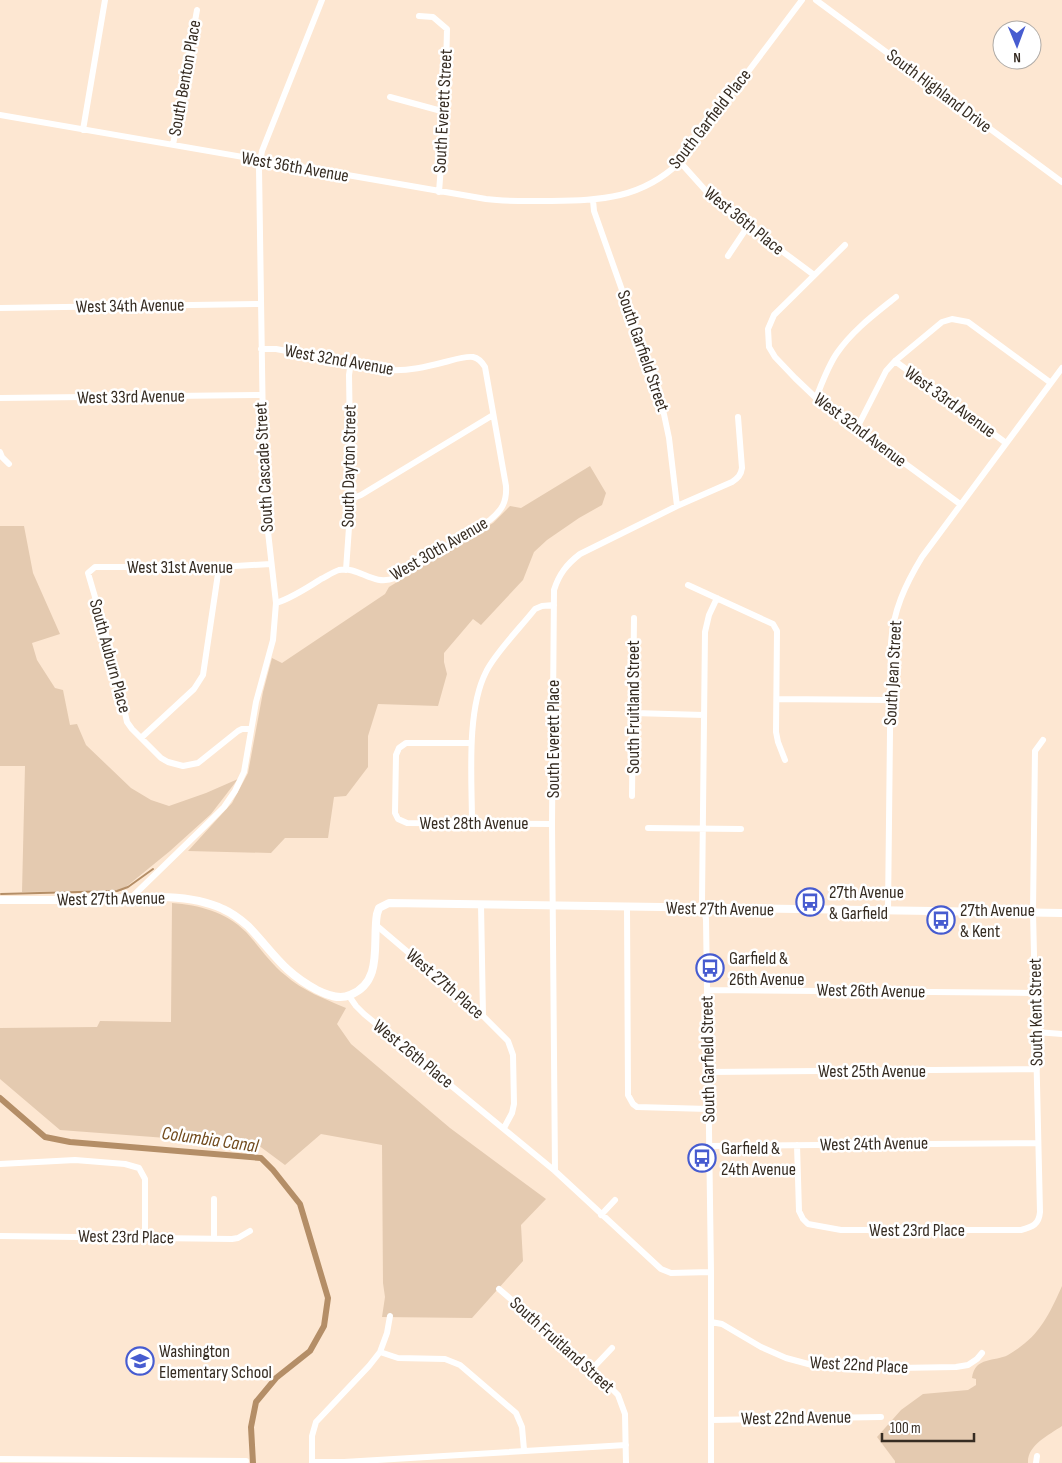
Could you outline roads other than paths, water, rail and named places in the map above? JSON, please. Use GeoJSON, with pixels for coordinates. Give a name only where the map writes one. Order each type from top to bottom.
{"type":"FeatureCollection","features":[{"type":"Feature","properties":{"kind":"main road","name":"West 27th Avenue"},"geometry":{"type":"LineString","coordinates":[[0,900],[184,898],[200,901],[221,908],[244,923],[275,959],[299,979],[329,995],[349,996]]}},
{"type":"Feature","properties":{"kind":"main road","name":"West 27th Avenue"},"geometry":{"type":"LineString","coordinates":[[376,925],[379,908],[386,904],[394,903],[1062,913]]}},
{"type":"Feature","properties":{"kind":"main road"},"geometry":{"type":"LineString","coordinates":[[349,996],[361,988],[373,970],[376,925]]}},
{"type":"Feature","properties":{"kind":"street"},"geometry":{"type":"LineString","coordinates":[[83,130],[105,0]]}},
{"type":"Feature","properties":{"kind":"street","name":"South Cascade Street"},"geometry":{"type":"LineString","coordinates":[[131,898],[229,800],[244,772],[256,702],[273,640],[276,603],[264,512],[261,396],[260,160],[322,0]]}},
{"type":"Feature","properties":{"kind":"street","name":"South Garfield Place"},"geometry":{"type":"LineString","coordinates":[[592,200],[616,197],[643,188],[668,173],[680,162],[802,0]]}},
{"type":"Feature","properties":{"kind":"street","name":"South Highland Drive"},"geometry":{"type":"LineString","coordinates":[[816,0],[1062,182]]}},
{"type":"Feature","properties":{"kind":"street","name":"South Benton Place"},"geometry":{"type":"LineString","coordinates":[[173,145],[197,10]]}},
{"type":"Feature","properties":{"kind":"street","name":"South Everett Street"},"geometry":{"type":"LineString","coordinates":[[419,16],[433,16],[447,29],[445,112],[439,192]]}},
{"type":"Feature","properties":{"kind":"street"},"geometry":{"type":"LineString","coordinates":[[390,97],[445,112]]}},
{"type":"Feature","properties":{"kind":"street","name":"West 36th Avenue"},"geometry":{"type":"LineString","coordinates":[[0,116],[498,201],[592,200]]}},
{"type":"Feature","properties":{"kind":"street","name":"West 36th Place"},"geometry":{"type":"LineString","coordinates":[[680,162],[715,202],[814,275]]}},
{"type":"Feature","properties":{"kind":"street","name":"South Garfield Street"},"geometry":{"type":"LineString","coordinates":[[592,200],[594,211],[661,400],[669,438],[677,506]]}},
{"type":"Feature","properties":{"kind":"street"},"geometry":{"type":"LineString","coordinates":[[728,256],[748,226]]}},
{"type":"Feature","properties":{"kind":"street"},"geometry":{"type":"LineString","coordinates":[[814,275],[845,245]]}},
{"type":"Feature","properties":{"kind":"street","name":"West 32nd Avenue"},"geometry":{"type":"LineString","coordinates":[[814,275],[770,321],[769,347],[775,357],[816,398],[960,504]]}},
{"type":"Feature","properties":{"kind":"street"},"geometry":{"type":"LineString","coordinates":[[816,398],[830,365],[842,347],[869,318],[896,297]]}},
{"type":"Feature","properties":{"kind":"street","name":"West 34th Avenue"},"geometry":{"type":"LineString","coordinates":[[0,308],[260,304]]}},
{"type":"Feature","properties":{"kind":"street"},"geometry":{"type":"LineString","coordinates":[[857,428],[880,380],[895,361],[942,322],[952,319],[968,322],[1050,383]]}},
{"type":"Feature","properties":{"kind":"street","name":"West 32nd Avenue"},"geometry":{"type":"LineString","coordinates":[[261,348],[402,370],[417,369],[466,357],[476,358],[485,367],[493,415]]}},
{"type":"Feature","properties":{"kind":"street","name":"West 33rd Avenue"},"geometry":{"type":"LineString","coordinates":[[895,361],[1006,443]]}},
{"type":"Feature","properties":{"kind":"street","name":"South Dayton Street"},"geometry":{"type":"LineString","coordinates":[[346,570],[351,499],[349,375],[351,362]]}},
{"type":"Feature","properties":{"kind":"street","name":"South Jean Street"},"geometry":{"type":"LineString","coordinates":[[888,911],[892,633],[900,598],[922,557],[1062,368]]}},
{"type":"Feature","properties":{"kind":"street","name":"West 33rd Avenue"},"geometry":{"type":"LineString","coordinates":[[0,398],[261,396]]}},
{"type":"Feature","properties":{"kind":"street"},"geometry":{"type":"LineString","coordinates":[[351,499],[362,495],[493,415]]}},
{"type":"Feature","properties":{"kind":"street","name":"West 30th Avenue"},"geometry":{"type":"LineString","coordinates":[[346,570],[377,580],[395,578],[499,513],[504,505],[507,494],[493,415]]}},
{"type":"Feature","properties":{"kind":"street","name":"South Everett Place"},"geometry":{"type":"LineString","coordinates":[[555,1171],[552,824],[554,590],[561,572],[574,558],[677,506],[732,482],[741,474],[738,417]]}},
{"type":"Feature","properties":{"kind":"street"},"geometry":{"type":"LineString","coordinates":[[0,452],[2,457],[10,464]]}},
{"type":"Feature","properties":{"kind":"street","name":"West 31st Avenue"},"geometry":{"type":"LineString","coordinates":[[90,570],[95,567],[219,567],[271,564]]}},
{"type":"Feature","properties":{"kind":"street"},"geometry":{"type":"LineString","coordinates":[[219,567],[203,675],[194,689],[141,738],[168,762],[175,765],[191,765],[205,758],[238,731],[251,729]]}},
{"type":"Feature","properties":{"kind":"street","name":"South Auburn Place"},"geometry":{"type":"LineString","coordinates":[[90,570],[88,576],[112,655],[124,716],[132,729],[141,738]]}},
{"type":"Feature","properties":{"kind":"street"},"geometry":{"type":"LineString","coordinates":[[276,603],[336,571],[346,570]]}},
{"type":"Feature","properties":{"kind":"street"},"geometry":{"type":"LineString","coordinates":[[688,585],[773,624],[775,627],[777,631],[776,732],[784,760]]}},
{"type":"Feature","properties":{"kind":"street","name":"South Garfield Street"},"geometry":{"type":"LineString","coordinates":[[711,1463],[711,1272],[706,919],[702,901],[702,828],[705,632],[709,615],[717,598]]}},
{"type":"Feature","properties":{"kind":"street"},"geometry":{"type":"LineString","coordinates":[[472,823],[471,743],[476,708],[486,672],[535,610],[542,606],[554,605]]}},
{"type":"Feature","properties":{"kind":"street","name":"South Fruitland Street"},"geometry":{"type":"LineString","coordinates":[[632,796],[634,618]]}},
{"type":"Feature","properties":{"kind":"street"},"geometry":{"type":"LineString","coordinates":[[777,698],[890,700]]}},
{"type":"Feature","properties":{"kind":"street"},"geometry":{"type":"LineString","coordinates":[[633,713],[704,715]]}},
{"type":"Feature","properties":{"kind":"street","name":"South Kent Street"},"geometry":{"type":"LineString","coordinates":[[1034,1226],[1039,1219],[1040,1212],[1033,912],[1035,751],[1043,740]]}},
{"type":"Feature","properties":{"kind":"street","name":"West 28th Avenue"},"geometry":{"type":"LineString","coordinates":[[471,743],[406,743],[399,748],[396,755],[395,803],[395,813],[398,819],[407,823],[552,824]]}},
{"type":"Feature","properties":{"kind":"street"},"geometry":{"type":"LineString","coordinates":[[648,828],[741,828]]}},
{"type":"Feature","properties":{"kind":"street"},"geometry":{"type":"LineString","coordinates":[[481,904],[483,1016]]}},
{"type":"Feature","properties":{"kind":"street"},"geometry":{"type":"LineString","coordinates":[[627,907],[628,1095],[637,1107],[708,1109]]}},
{"type":"Feature","properties":{"kind":"street","name":"West 27th Place"},"geometry":{"type":"LineString","coordinates":[[376,925],[483,1016],[503,1035],[511,1047],[513,1055],[514,1104],[512,1114],[504,1128]]}},
{"type":"Feature","properties":{"kind":"street","name":"West 26th Avenue"},"geometry":{"type":"LineString","coordinates":[[707,990],[1035,993]]}},
{"type":"Feature","properties":{"kind":"street","name":"West 26th Place"},"geometry":{"type":"LineString","coordinates":[[349,996],[364,1014],[555,1171],[661,1269],[671,1273],[711,1272]]}},
{"type":"Feature","properties":{"kind":"street"},"geometry":{"type":"LineString","coordinates":[[1036,1032],[1062,1034]]}},
{"type":"Feature","properties":{"kind":"street","name":"West 25th Avenue"},"geometry":{"type":"LineString","coordinates":[[708,1072],[1037,1069]]}},
{"type":"Feature","properties":{"kind":"street","name":"West 24th Avenue"},"geometry":{"type":"LineString","coordinates":[[709,1146],[1038,1142]]}},
{"type":"Feature","properties":{"kind":"street","name":"West 23rd Place"},"geometry":{"type":"LineString","coordinates":[[797,1145],[799,1211],[808,1224],[841,1230],[1021,1230],[1034,1226]]}},
{"type":"Feature","properties":{"kind":"street"},"geometry":{"type":"LineString","coordinates":[[0,1164],[76,1160],[136,1166],[141,1170],[145,1178],[145,1237]]}},
{"type":"Feature","properties":{"kind":"street"},"geometry":{"type":"LineString","coordinates":[[214,1199],[214,1239]]}},
{"type":"Feature","properties":{"kind":"street"},"geometry":{"type":"LineString","coordinates":[[601,1215],[615,1200]]}},
{"type":"Feature","properties":{"kind":"street","name":"West 23rd Place"},"geometry":{"type":"LineString","coordinates":[[0,1236],[214,1239],[238,1238],[250,1231]]}},
{"type":"Feature","properties":{"kind":"street","name":"South Fruitland Street"},"geometry":{"type":"LineString","coordinates":[[499,1289],[614,1390],[623,1404],[625,1414],[626,1463]]}},
{"type":"Feature","properties":{"kind":"street"},"geometry":{"type":"LineString","coordinates":[[390,1316],[387,1333],[380,1352],[316,1422],[312,1436],[312,1463],[626,1445]]}},
{"type":"Feature","properties":{"kind":"street","name":"West 22nd Place"},"geometry":{"type":"LineString","coordinates":[[711,1322],[722,1324],[761,1347],[786,1358],[827,1367],[956,1367],[968,1364],[977,1359],[982,1353]]}},
{"type":"Feature","properties":{"kind":"street"},"geometry":{"type":"LineString","coordinates":[[592,1369],[612,1348]]}},
{"type":"Feature","properties":{"kind":"street"},"geometry":{"type":"LineString","coordinates":[[380,1352],[398,1358],[444,1359],[460,1365],[516,1412],[522,1427],[524,1450]]}},
{"type":"Feature","properties":{"kind":"street","name":"West 22nd Avenue"},"geometry":{"type":"LineString","coordinates":[[711,1420],[881,1417]]}},
{"type":"Feature","properties":{"kind":"street"},"geometry":{"type":"LineString","coordinates":[[0,1459],[246,1461]]}},
{"type":"Feature","properties":{"kind":"waterway"},"geometry":{"type":"LineString","coordinates":[[1,894],[117,891],[128,887],[153,869]]}},
{"type":"Feature","properties":{"kind":"waterway","name":"Columbia Canal"},"geometry":{"type":"LineString","coordinates":[[0,1098],[45,1137],[70,1142],[261,1158],[300,1204],[328,1298],[324,1326],[310,1351],[276,1378],[256,1402],[251,1427],[253,1463]]}},
{"type":"Feature","properties":{"kind":"place","name":"27th Avenue & Garfield"},"geometry":{"type":"Point","coordinates":[810,902]}},
{"type":"Feature","properties":{"kind":"place","name":"27th Avenue & Kent"},"geometry":{"type":"Point","coordinates":[941,920]}},
{"type":"Feature","properties":{"kind":"place","name":"Garfield & 26th Avenue"},"geometry":{"type":"Point","coordinates":[710,968]}},
{"type":"Feature","properties":{"kind":"place","name":"Garfield & 24th Avenue"},"geometry":{"type":"Point","coordinates":[702,1158]}},
{"type":"Feature","properties":{"kind":"place","name":"Washington Elementary School"},"geometry":{"type":"Point","coordinates":[140,1361]}}]}
